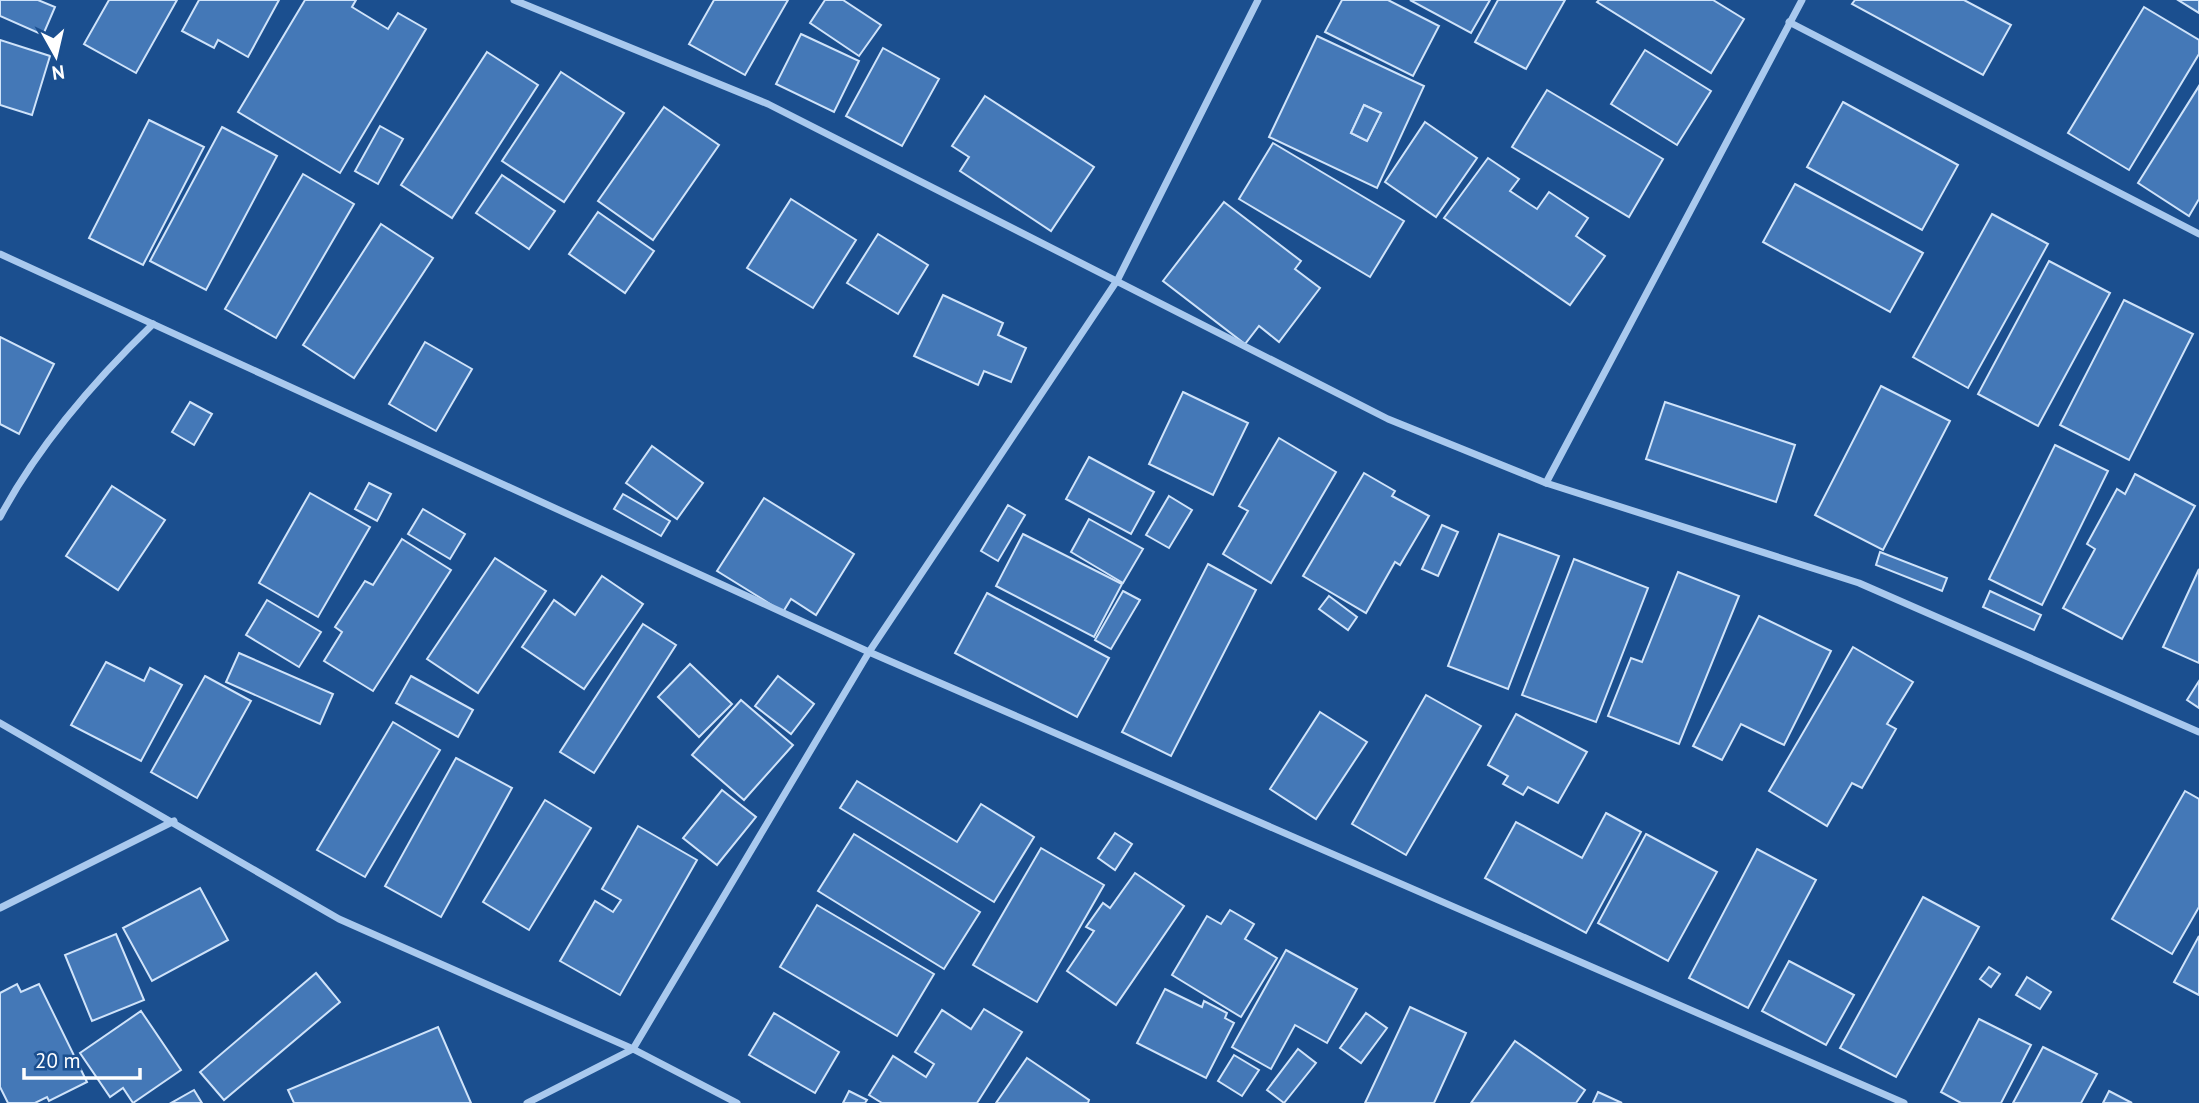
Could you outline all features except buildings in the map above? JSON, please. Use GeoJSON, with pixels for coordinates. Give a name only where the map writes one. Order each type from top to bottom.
{"type":"FeatureCollection","features":[{"type":"Feature","properties":{"kind":"street"},"geometry":{"type":"LineString","coordinates":[[514,0],[768,104],[1118,279],[1388,419],[1546,483],[1859,583],[2199,732]]}},
{"type":"Feature","properties":{"kind":"street"},"geometry":{"type":"LineString","coordinates":[[527,1103],[633,1049],[869,652],[1118,279],[1258,0]]}},
{"type":"Feature","properties":{"kind":"street"},"geometry":{"type":"LineString","coordinates":[[1546,483],[1802,0]]}},
{"type":"Feature","properties":{"kind":"street"},"geometry":{"type":"LineString","coordinates":[[1789,22],[2199,234]]}},
{"type":"Feature","properties":{"kind":"street"},"geometry":{"type":"LineString","coordinates":[[0,254],[869,652],[1904,1103]]}},
{"type":"Feature","properties":{"kind":"street"},"geometry":{"type":"LineString","coordinates":[[0,517],[50,437],[107,368],[153,324]]}},
{"type":"Feature","properties":{"kind":"street"},"geometry":{"type":"LineString","coordinates":[[0,723],[174,821],[339,919],[633,1049],[737,1103]]}},
{"type":"Feature","properties":{"kind":"street"},"geometry":{"type":"LineString","coordinates":[[0,908],[174,821]]}}]}
